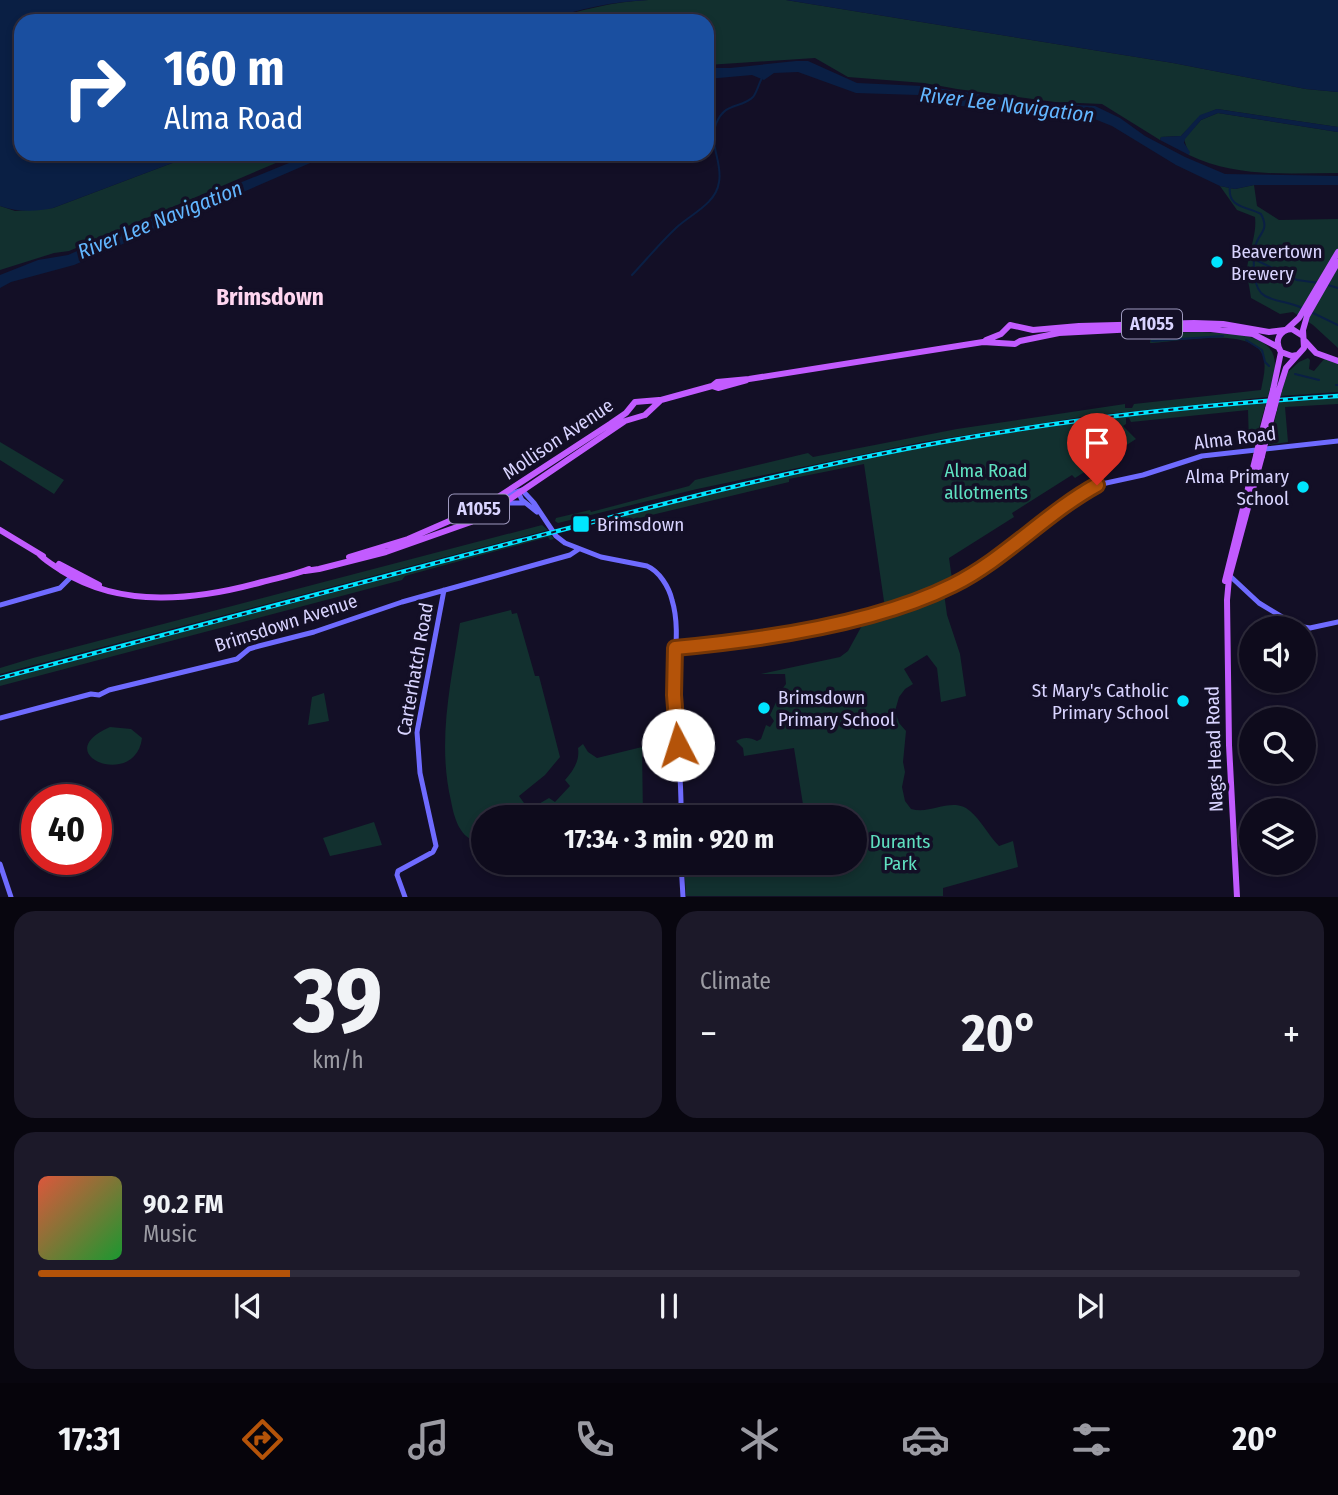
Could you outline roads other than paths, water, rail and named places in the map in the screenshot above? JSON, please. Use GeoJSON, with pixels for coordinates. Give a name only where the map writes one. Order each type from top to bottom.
{"type":"FeatureCollection","features":[{"type":"Feature","properties":{"kind":"main road"},"geometry":{"type":"LineString","coordinates":[[1227,585],[1276,390],[1280,350],[1278,338],[1304,314],[1338,252]]}},
{"type":"Feature","properties":{"kind":"main road"},"geometry":{"type":"LineString","coordinates":[[1329,272],[1338,262]]}},
{"type":"Feature","properties":{"kind":"main road"},"geometry":{"type":"LineString","coordinates":[[1276,390],[1286,368],[1304,348],[1304,314]]}},
{"type":"Feature","properties":{"kind":"main road","name":"Mollison Avenue"},"geometry":{"type":"LineString","coordinates":[[983,342],[1014,325],[1034,330],[1194,323],[1223,324],[1269,332],[1286,330]]}},
{"type":"Feature","properties":{"kind":"main road"},"geometry":{"type":"LineString","coordinates":[[1020,328],[1020,341]]}},
{"type":"Feature","properties":{"kind":"main road"},"geometry":{"type":"LineString","coordinates":[[1005,329],[1003,336],[1007,342]]}},
{"type":"Feature","properties":{"kind":"main road","name":"Mollison Avenue"},"geometry":{"type":"LineString","coordinates":[[0,530],[86,584],[126,595],[181,598],[218,593],[305,571],[408,539],[502,500],[610,424],[637,400],[661,400],[712,386],[716,382],[983,342],[1015,344],[1059,333],[1197,329],[1253,334],[1280,350]]}},
{"type":"Feature","properties":{"kind":"main road"},"geometry":{"type":"LineString","coordinates":[[1286,330],[1295,329],[1316,353]]}},
{"type":"Feature","properties":{"kind":"main road"},"geometry":{"type":"LineString","coordinates":[[1280,350],[1292,356],[1316,353],[1338,361]]}},
{"type":"Feature","properties":{"kind":"main road","name":"Mollison Avenue"},"geometry":{"type":"LineString","coordinates":[[519,489],[625,421],[645,415],[661,400]]}},
{"type":"Feature","properties":{"kind":"main road","name":"Mollison Avenue"},"geometry":{"type":"LineString","coordinates":[[643,401],[648,410]]}},
{"type":"Feature","properties":{"kind":"main road","name":"Mollison Avenue"},"geometry":{"type":"LineString","coordinates":[[632,406],[634,414],[639,416]]}},
{"type":"Feature","properties":{"kind":"main road"},"geometry":{"type":"LineString","coordinates":[[1227,585],[1259,456]]}},
{"type":"Feature","properties":{"kind":"main road","name":"Nags Head Road"},"geometry":{"type":"LineString","coordinates":[[1227,585],[1229,745],[1237,897]]}},
{"type":"Feature","properties":{"kind":"street","name":"Alma Road"},"geometry":{"type":"LineString","coordinates":[[675,648],[838,623],[912,602],[971,574],[1097,485],[1143,475],[1202,456],[1338,441]]}},
{"type":"Feature","properties":{"kind":"street"},"geometry":{"type":"LineString","coordinates":[[534,503],[531,490],[539,478]]}},
{"type":"Feature","properties":{"kind":"street"},"geometry":{"type":"LineString","coordinates":[[519,489],[525,502]]}},
{"type":"Feature","properties":{"kind":"street"},"geometry":{"type":"LineString","coordinates":[[519,489],[534,503],[559,539],[601,557],[652,568],[664,582],[673,602],[674,695],[681,805]]}},
{"type":"Feature","properties":{"kind":"street"},"geometry":{"type":"LineString","coordinates":[[502,500],[525,502],[541,513]]}},
{"type":"Feature","properties":{"kind":"street","name":"Brimsdown Avenue"},"geometry":{"type":"LineString","coordinates":[[0,718],[90,694],[99,695],[215,662],[236,659],[254,648],[314,632],[402,601],[570,555],[579,549]]}},
{"type":"Feature","properties":{"kind":"street"},"geometry":{"type":"LineString","coordinates":[[0,605],[60,588],[73,575]]}},
{"type":"Feature","properties":{"kind":"street"},"geometry":{"type":"LineString","coordinates":[[1230,576],[1259,603],[1297,626],[1316,628],[1338,622]]}},
{"type":"Feature","properties":{"kind":"street"},"geometry":{"type":"LineString","coordinates":[[1227,585],[1238,584]]}},
{"type":"Feature","properties":{"kind":"street","name":"Carterhatch Road"},"geometry":{"type":"LineString","coordinates":[[405,897],[398,871],[433,852],[436,846],[419,773],[417,732],[444,590]]}},
{"type":"Feature","properties":{"kind":"street"},"geometry":{"type":"LineString","coordinates":[[0,864],[11,897]]}},
{"type":"Feature","properties":{"kind":"street"},"geometry":{"type":"LineString","coordinates":[[682,875],[683,897]]}},
{"type":"Feature","properties":{"kind":"water"},"geometry":{"type":"Polygon","coordinates":[[[0,0],[648,0],[596,6],[568,14],[14,14],[14,161],[177,161],[53,208],[26,211],[0,206],[0,0]]]}},
{"type":"Feature","properties":{"kind":"water"},"geometry":{"type":"Polygon","coordinates":[[[786,0],[1338,0],[1338,92],[1306,89],[1173,63],[786,0]]]}},
{"type":"Feature","properties":{"kind":"water","name":"River Lee Navigation"},"geometry":{"type":"Polygon","coordinates":[[[808,61],[857,83],[922,86],[1040,103],[1095,106],[1185,157],[1225,174],[1338,176],[1338,185],[1254,185],[1235,189],[1220,186],[1176,165],[1112,126],[1092,118],[962,106],[918,95],[856,93],[798,72],[774,73],[764,80],[752,75],[714,78],[714,68],[808,61]]]}},
{"type":"Feature","properties":{"kind":"water"},"geometry":{"type":"Polygon","coordinates":[[[1217,109],[1338,127],[1338,132],[1218,113],[1201,120],[1185,139],[1189,155],[1160,140],[1161,137],[1181,136],[1200,115],[1217,109]]]}},
{"type":"Feature","properties":{"kind":"water","name":"River Lee Navigation"},"geometry":{"type":"Polygon","coordinates":[[[294,161],[315,161],[74,265],[11,282],[0,288],[0,275],[38,260],[68,255],[294,161]]]}},
{"type":"Feature","properties":{"kind":"waterway"},"geometry":{"type":"LineString","coordinates":[[632,275],[670,234],[708,203],[717,190],[720,175],[714,138],[716,124],[728,109],[753,97],[762,78]]}},
{"type":"Feature","properties":{"kind":"waterway"},"geometry":{"type":"LineString","coordinates":[[1230,186],[1231,199],[1261,214],[1264,220],[1264,229],[1254,254],[1254,275],[1258,288],[1269,298],[1302,308]]}},
{"type":"Feature","properties":{"kind":"waterway"},"geometry":{"type":"LineString","coordinates":[[1256,260],[1297,280],[1319,283]]}},
{"type":"Feature","properties":{"kind":"waterway"},"geometry":{"type":"LineString","coordinates":[[1328,285],[1338,288]]}},
{"type":"Feature","properties":{"kind":"waterway"},"geometry":{"type":"LineString","coordinates":[[1313,313],[1338,325]]}},
{"type":"Feature","properties":{"kind":"waterway"},"geometry":{"type":"LineString","coordinates":[[1152,341],[1223,336]]}},
{"type":"Feature","properties":{"kind":"waterway"},"geometry":{"type":"LineString","coordinates":[[1246,340],[1262,350],[1269,366]]}},
{"type":"Feature","properties":{"kind":"waterway"},"geometry":{"type":"LineString","coordinates":[[1295,374],[1319,380]]}},
{"type":"Feature","properties":{"kind":"railway"},"geometry":{"type":"LineString","coordinates":[[0,678],[626,513],[840,462],[948,441],[1094,419],[1240,403],[1338,396]]}},
{"type":"Feature","properties":{"kind":"place","name":"Beavertown Brewery"},"geometry":{"type":"Point","coordinates":[1217,262]}},
{"type":"Feature","properties":{"kind":"place","name":"Alma Primary School"},"geometry":{"type":"Point","coordinates":[1303,487]}},
{"type":"Feature","properties":{"kind":"place","name":"Brimsdown"},"geometry":{"type":"Point","coordinates":[581,524]}},
{"type":"Feature","properties":{"kind":"place","name":"St Mary's Catholic Primary School"},"geometry":{"type":"Point","coordinates":[1183,701]}},
{"type":"Feature","properties":{"kind":"place","name":"Brimsdown Primary School"},"geometry":{"type":"Point","coordinates":[764,708]}},
{"type":"Feature","properties":{"kind":"district","name":"Brimsdown"},"geometry":{"type":"Point","coordinates":[270,297]}},
{"type":"Feature","properties":{"kind":"park label","name":"Alma Road allotments"},"geometry":{"type":"Point","coordinates":[986,481]}},
{"type":"Feature","properties":{"kind":"park label","name":"Durants Park"},"geometry":{"type":"Point","coordinates":[900,852]}}]}
